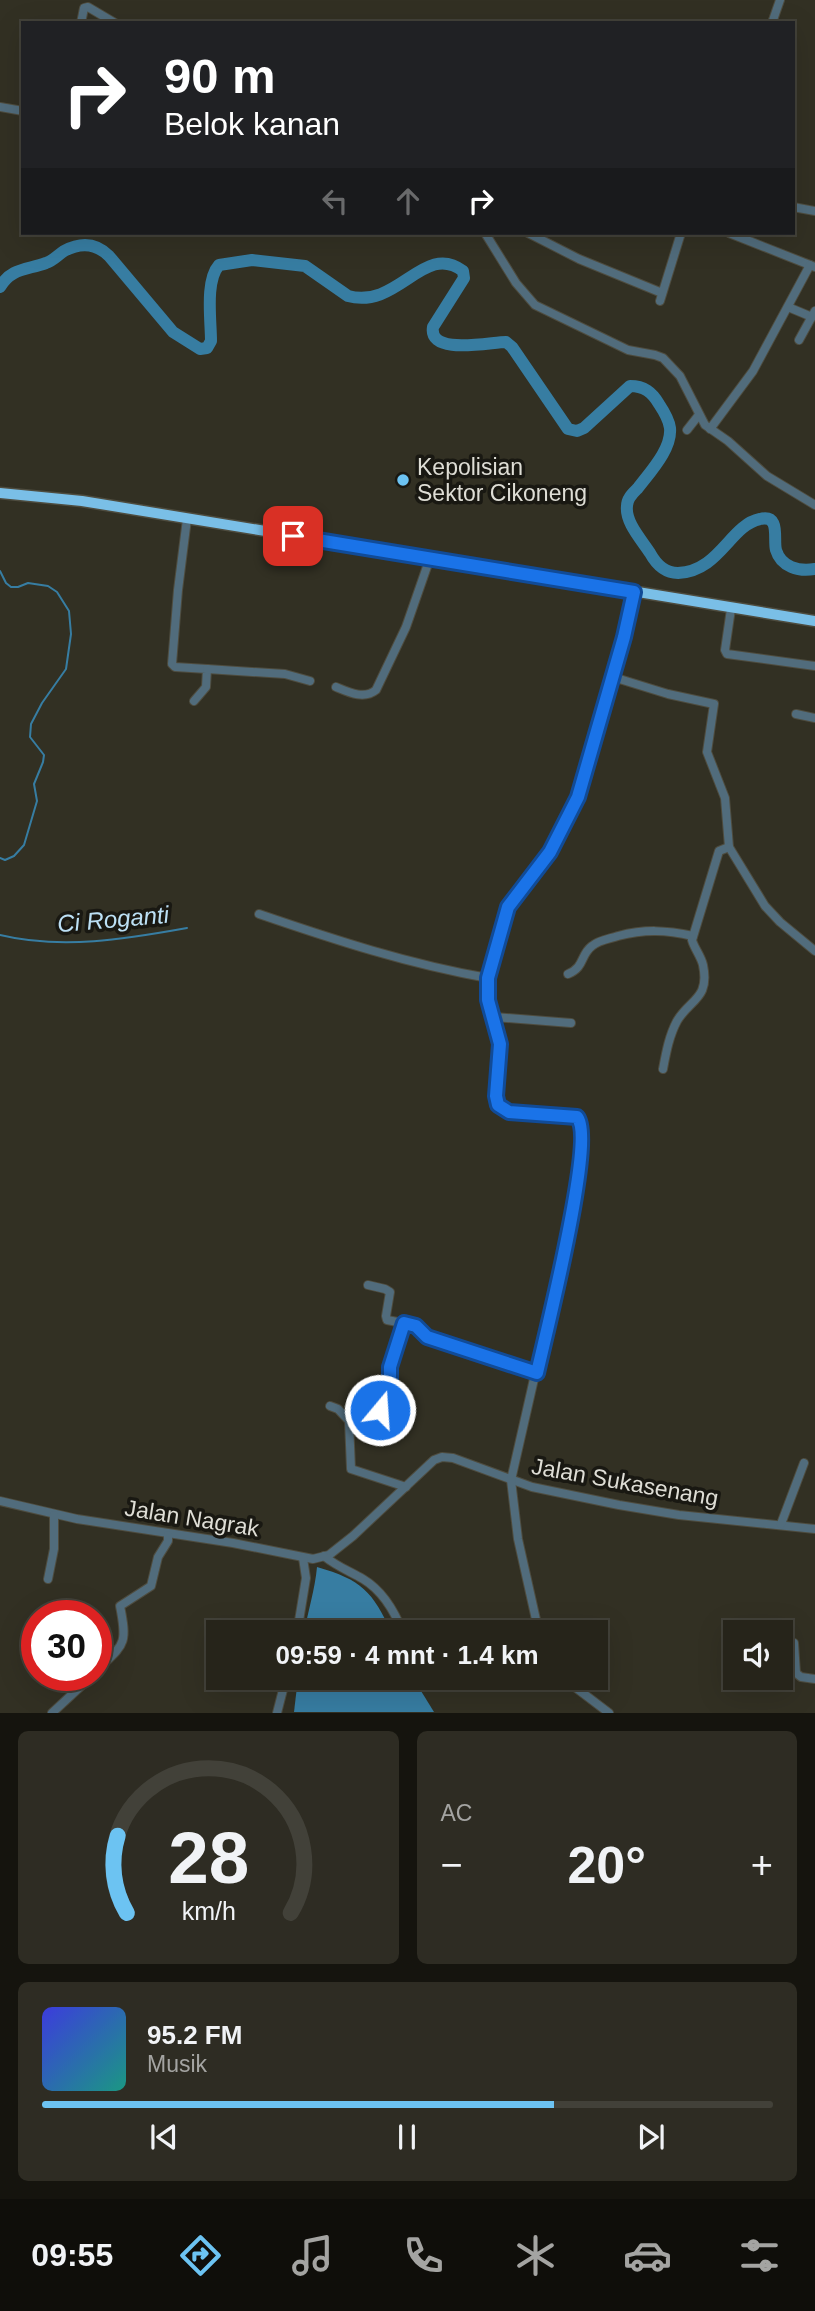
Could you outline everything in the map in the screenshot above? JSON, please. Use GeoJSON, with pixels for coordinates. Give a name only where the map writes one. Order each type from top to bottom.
{"type":"FeatureCollection","features":[{"type":"Feature","properties":{"kind":"highway"},"geometry":{"type":"LineString","coordinates":[[0,493],[82,501],[815,621]]}},
{"type":"Feature","properties":{"kind":"street"},"geometry":{"type":"LineString","coordinates":[[773,21],[780,0]]}},
{"type":"Feature","properties":{"kind":"street"},"geometry":{"type":"LineString","coordinates":[[81,21],[84,8],[88,7],[112,21]]}},
{"type":"Feature","properties":{"kind":"street"},"geometry":{"type":"LineString","coordinates":[[0,107],[21,111]]}},
{"type":"Feature","properties":{"kind":"street"},"geometry":{"type":"LineString","coordinates":[[795,207],[815,211]]}},
{"type":"Feature","properties":{"kind":"street"},"geometry":{"type":"LineString","coordinates":[[486,235],[516,284],[536,305],[628,350],[660,356],[678,373],[698,416],[710,429],[728,441],[767,476],[815,505]]}},
{"type":"Feature","properties":{"kind":"street"},"geometry":{"type":"LineString","coordinates":[[532,235],[661,297],[680,235]]}},
{"type":"Feature","properties":{"kind":"street"},"geometry":{"type":"LineString","coordinates":[[710,429],[753,371],[812,266],[734,235]]}},
{"type":"Feature","properties":{"kind":"street"},"geometry":{"type":"LineString","coordinates":[[788,307],[813,314],[799,340]]}},
{"type":"Feature","properties":{"kind":"street"},"geometry":{"type":"LineString","coordinates":[[687,430],[698,416]]}},
{"type":"Feature","properties":{"kind":"street"},"geometry":{"type":"LineString","coordinates":[[187,519],[178,590],[173,664],[175,667],[285,674],[310,681]]}},
{"type":"Feature","properties":{"kind":"street"},"geometry":{"type":"LineString","coordinates":[[335,687],[355,694],[372,694],[376,690],[406,627],[430,558]]}},
{"type":"Feature","properties":{"kind":"street"},"geometry":{"type":"LineString","coordinates":[[536,1620],[518,1539],[511,1480],[574,1203],[581,1154],[581,1124],[577,1117],[572,1116],[509,1112],[501,1108],[496,1096],[500,1044],[488,1000],[488,978],[508,907],[550,852],[578,797],[613,677],[634,592]]}},
{"type":"Feature","properties":{"kind":"street"},"geometry":{"type":"LineString","coordinates":[[731,609],[725,650],[727,654],[815,666]]}},
{"type":"Feature","properties":{"kind":"street"},"geometry":{"type":"LineString","coordinates":[[194,701],[206,687],[207,669]]}},
{"type":"Feature","properties":{"kind":"street"},"geometry":{"type":"LineString","coordinates":[[613,677],[668,694],[714,704],[707,752],[725,798],[729,847],[772,915],[815,951]]}},
{"type":"Feature","properties":{"kind":"street"},"geometry":{"type":"LineString","coordinates":[[796,714],[815,718]]}},
{"type":"Feature","properties":{"kind":"street"},"geometry":{"type":"LineString","coordinates":[[663,1069],[668,1044],[678,1020],[700,996],[703,963],[692,943],[693,936],[719,851],[729,847]]}},
{"type":"Feature","properties":{"kind":"street"},"geometry":{"type":"LineString","coordinates":[[259,914],[365,950],[436,969],[488,978]]}},
{"type":"Feature","properties":{"kind":"street"},"geometry":{"type":"LineString","coordinates":[[568,974],[578,968],[592,946],[605,940],[648,930],[669,930],[693,936]]}},
{"type":"Feature","properties":{"kind":"street"},"geometry":{"type":"LineString","coordinates":[[494,1017],[571,1023]]}},
{"type":"Feature","properties":{"kind":"street"},"geometry":{"type":"LineString","coordinates":[[368,1285],[389,1290],[386,1318],[416,1326],[427,1337],[537,1373]]}},
{"type":"Feature","properties":{"kind":"street"},"geometry":{"type":"LineString","coordinates":[[330,1406],[338,1409],[348,1421],[366,1426],[374,1423],[390,1390],[390,1367],[404,1323]]}},
{"type":"Feature","properties":{"kind":"street"},"geometry":{"type":"LineString","coordinates":[[348,1421],[351,1469],[406,1487]]}},
{"type":"Feature","properties":{"kind":"street","name":"Jalan Sukasenang"},"geometry":{"type":"LineString","coordinates":[[303,1558],[324,1556],[353,1536],[431,1462],[442,1457],[555,1492],[646,1509],[815,1529]]}},
{"type":"Feature","properties":{"kind":"street"},"geometry":{"type":"LineString","coordinates":[[781,1524],[804,1464]]}},
{"type":"Feature","properties":{"kind":"street","name":"Jalan Nagrak"},"geometry":{"type":"LineString","coordinates":[[0,1501],[54,1515],[168,1535],[233,1543],[303,1558]]}},
{"type":"Feature","properties":{"kind":"street"},"geometry":{"type":"LineString","coordinates":[[48,1579],[54,1549],[54,1515]]}},
{"type":"Feature","properties":{"kind":"street"},"geometry":{"type":"LineString","coordinates":[[112,1654],[122,1644],[125,1634],[120,1606],[150,1586],[158,1557],[168,1541],[168,1535]]}},
{"type":"Feature","properties":{"kind":"street"},"geometry":{"type":"LineString","coordinates":[[324,1556],[375,1589],[390,1606],[397,1620]]}},
{"type":"Feature","properties":{"kind":"street"},"geometry":{"type":"LineString","coordinates":[[299,1620],[306,1578],[303,1558]]}},
{"type":"Feature","properties":{"kind":"street"},"geometry":{"type":"LineString","coordinates":[[794,1643],[796,1673],[801,1677],[815,1679]]}},
{"type":"Feature","properties":{"kind":"street"},"geometry":{"type":"LineString","coordinates":[[277,1713],[283,1690]]}},
{"type":"Feature","properties":{"kind":"street"},"geometry":{"type":"LineString","coordinates":[[579,1690],[609,1713]]}},
{"type":"Feature","properties":{"kind":"street"},"geometry":{"type":"LineString","coordinates":[[52,1713],[75,1691]]}},
{"type":"Feature","properties":{"kind":"water"},"geometry":{"type":"Polygon","coordinates":[[[317,1567],[345,1577],[364,1589],[385,1620],[307,1620],[317,1567]]]}},
{"type":"Feature","properties":{"kind":"water"},"geometry":{"type":"Polygon","coordinates":[[[297,1690],[420,1690],[434,1712],[294,1712],[297,1690]]]}},
{"type":"Feature","properties":{"kind":"waterway"},"geometry":{"type":"LineString","coordinates":[[0,287],[14,273],[49,262],[70,248],[94,246],[109,256],[173,332],[200,349],[207,348],[211,341],[210,291],[219,265],[252,260],[305,266],[348,296],[366,298],[382,294],[423,269],[436,264],[449,264],[463,271],[464,278],[433,327],[434,336],[440,342],[450,344],[506,342],[568,429],[577,431],[584,428],[630,386],[643,389],[656,400],[670,428],[668,444],[629,498],[627,512],[634,530],[661,567],[678,573],[704,565],[740,530],[750,523],[767,518],[774,524],[776,550],[782,561],[797,569],[815,569]]}},
{"type":"Feature","properties":{"kind":"waterway"},"geometry":{"type":"LineString","coordinates":[[0,571],[11,587],[28,583],[48,586],[57,592],[69,611],[71,634],[66,669],[31,724],[30,737],[44,755],[34,784],[37,801],[24,845],[14,856],[5,860],[0,858]]}},
{"type":"Feature","properties":{"kind":"waterway","name":"Ci Roganti"},"geometry":{"type":"LineString","coordinates":[[0,935],[47,942],[70,942],[117,939],[187,928]]}},
{"type":"Feature","properties":{"kind":"place","name":"Kepolisian Sektor Cikoneng"},"geometry":{"type":"Point","coordinates":[403,480]}},
{"type":"Feature","properties":{"kind":"route"},"geometry":{"type":"LineString","coordinates":[[293,536],[634,592],[585,779],[559,838],[508,907],[488,978],[488,1000],[500,1044],[496,1096],[498,1105],[509,1112],[577,1117],[581,1124],[581,1154],[574,1203],[537,1373],[427,1337],[416,1326],[404,1323],[390,1367],[390,1390],[380,1410]]}}]}
